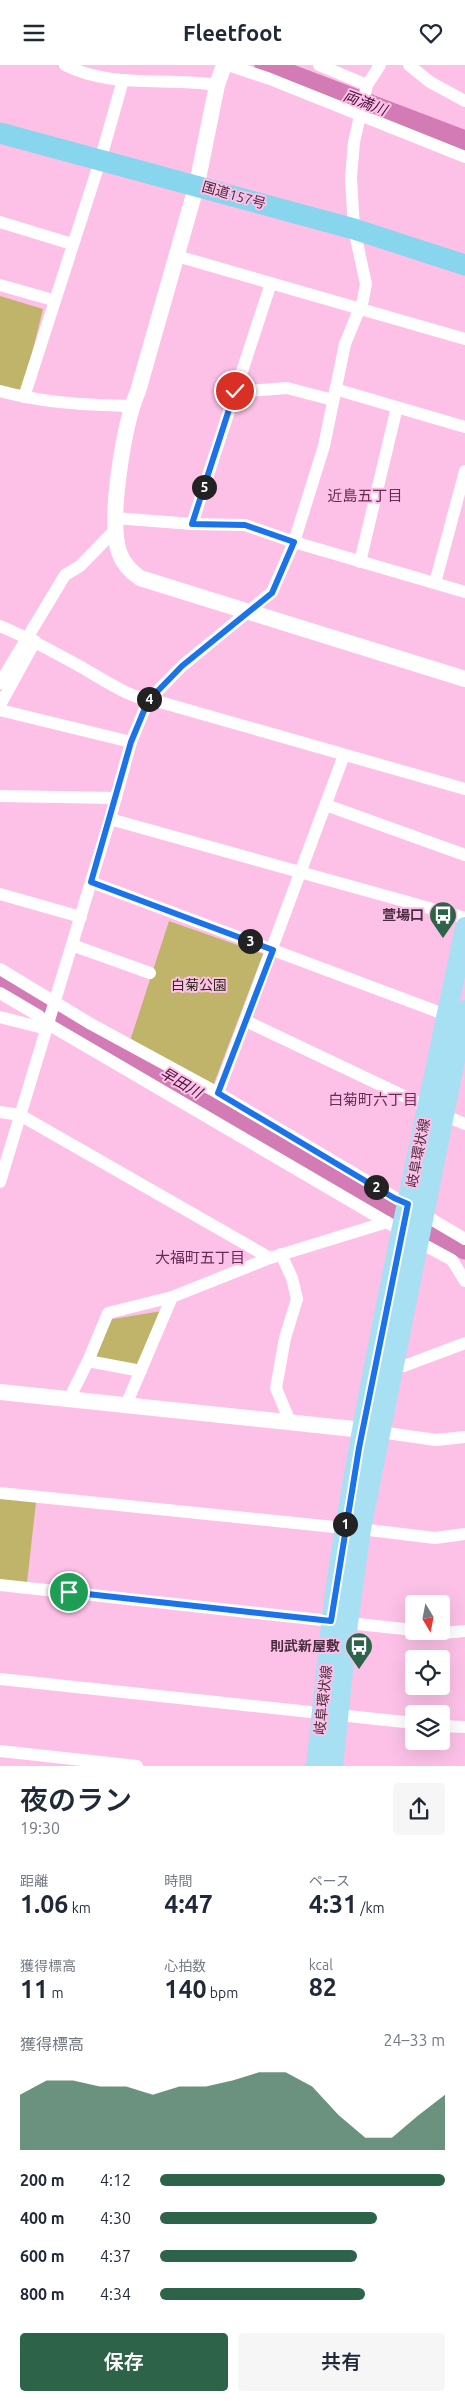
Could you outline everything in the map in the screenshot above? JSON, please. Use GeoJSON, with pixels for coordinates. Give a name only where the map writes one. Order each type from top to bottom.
{"type":"FeatureCollection","features":[{"type":"Feature","properties":{"kind":"highway","name":"国道157号"},"geometry":{"type":"LineString","coordinates":[[0,133],[100,161],[197,184],[354,229],[465,265]]}},
{"type":"Feature","properties":{"kind":"main road","name":"岐阜環状線"},"geometry":{"type":"LineString","coordinates":[[316,1766],[330,1714],[339,1622],[353,1529],[410,1222],[435,1111],[460,1017],[465,927]]}},
{"type":"Feature","properties":{"kind":"main road","name":"岐阜環状線"},"geometry":{"type":"LineString","coordinates":[[371,1431],[393,1365],[410,1222]]}},
{"type":"Feature","properties":{"kind":"main road","name":"岐阜環状線"},"geometry":{"type":"LineString","coordinates":[[330,1714],[334,1766]]}},
{"type":"Feature","properties":{"kind":"street"},"geometry":{"type":"LineString","coordinates":[[65,65],[82,73],[123,80],[193,81],[217,85]]}},
{"type":"Feature","properties":{"kind":"street"},"geometry":{"type":"LineString","coordinates":[[224,65],[217,85],[197,184],[138,391],[132,406],[122,459],[116,523],[118,551],[127,569],[140,578],[465,679]]}},
{"type":"Feature","properties":{"kind":"street"},"geometry":{"type":"LineString","coordinates":[[228,65],[361,114],[465,157]]}},
{"type":"Feature","properties":{"kind":"street"},"geometry":{"type":"LineString","coordinates":[[319,65],[367,87]]}},
{"type":"Feature","properties":{"kind":"street"},"geometry":{"type":"LineString","coordinates":[[0,1182],[81,917],[131,742],[148,701],[182,666],[272,593],[294,542],[324,446],[345,344],[359,309],[366,284],[354,229],[351,178],[354,142],[367,87],[380,65]]}},
{"type":"Feature","properties":{"kind":"street"},"geometry":{"type":"LineString","coordinates":[[409,65],[430,82],[465,101]]}},
{"type":"Feature","properties":{"kind":"street"},"geometry":{"type":"LineString","coordinates":[[24,397],[100,161],[123,80]]}},
{"type":"Feature","properties":{"kind":"street"},"geometry":{"type":"LineString","coordinates":[[0,222],[72,244]]}},
{"type":"Feature","properties":{"kind":"street"},"geometry":{"type":"LineString","coordinates":[[177,256],[465,339]]}},
{"type":"Feature","properties":{"kind":"street"},"geometry":{"type":"LineString","coordinates":[[192,524],[271,283]]}},
{"type":"Feature","properties":{"kind":"street"},"geometry":{"type":"LineString","coordinates":[[0,285],[54,300]]}},
{"type":"Feature","properties":{"kind":"street"},"geometry":{"type":"LineString","coordinates":[[235,391],[287,388],[334,395],[398,407],[465,427]]}},
{"type":"Feature","properties":{"kind":"street"},"geometry":{"type":"LineString","coordinates":[[0,391],[68,405],[132,406]]}},
{"type":"Feature","properties":{"kind":"street"},"geometry":{"type":"LineString","coordinates":[[360,562],[398,407]]}},
{"type":"Feature","properties":{"kind":"street"},"geometry":{"type":"LineString","coordinates":[[435,583],[465,471]]}},
{"type":"Feature","properties":{"kind":"street"},"geometry":{"type":"LineString","coordinates":[[116,523],[245,525],[294,542],[465,592]]}},
{"type":"Feature","properties":{"kind":"street"},"geometry":{"type":"LineString","coordinates":[[0,705],[31,639],[65,575],[80,566],[116,523]]}},
{"type":"Feature","properties":{"kind":"street"},"geometry":{"type":"LineString","coordinates":[[0,627],[31,639],[114,686],[148,701],[160,702],[465,789]]}},
{"type":"Feature","properties":{"kind":"street"},"geometry":{"type":"LineString","coordinates":[[0,683],[31,639]]}},
{"type":"Feature","properties":{"kind":"street"},"geometry":{"type":"LineString","coordinates":[[0,710],[131,742]]}},
{"type":"Feature","properties":{"kind":"street"},"geometry":{"type":"LineString","coordinates":[[218,1093],[273,950],[344,755]]}},
{"type":"Feature","properties":{"kind":"street"},"geometry":{"type":"LineString","coordinates":[[0,796],[116,798]]}},
{"type":"Feature","properties":{"kind":"street"},"geometry":{"type":"LineString","coordinates":[[326,805],[465,855]]}},
{"type":"Feature","properties":{"kind":"street"},"geometry":{"type":"LineString","coordinates":[[110,819],[465,918]]}},
{"type":"Feature","properties":{"kind":"street"},"geometry":{"type":"LineString","coordinates":[[91,882],[460,1017]]}},
{"type":"Feature","properties":{"kind":"street"},"geometry":{"type":"LineString","coordinates":[[0,895],[81,917]]}},
{"type":"Feature","properties":{"kind":"street"},"geometry":{"type":"LineString","coordinates":[[72,945],[150,973]]}},
{"type":"Feature","properties":{"kind":"street"},"geometry":{"type":"LineString","coordinates":[[0,969],[50,1015],[410,1222],[452,1260],[465,1281]]}},
{"type":"Feature","properties":{"kind":"street"},"geometry":{"type":"LineString","coordinates":[[0,993],[39,1016],[50,1015]]}},
{"type":"Feature","properties":{"kind":"street"},"geometry":{"type":"LineString","coordinates":[[0,1017],[50,1015],[218,1093],[394,1198],[410,1222]]}},
{"type":"Feature","properties":{"kind":"street"},"geometry":{"type":"LineString","coordinates":[[246,1021],[465,1125]]}},
{"type":"Feature","properties":{"kind":"street"},"geometry":{"type":"LineString","coordinates":[[0,1113],[20,1115],[276,1256],[292,1278],[296,1299],[285,1338],[276,1388],[290,1423]]}},
{"type":"Feature","properties":{"kind":"street"},"geometry":{"type":"LineString","coordinates":[[69,1399],[88,1361],[108,1313],[172,1297],[276,1256],[410,1222],[465,1239]]}},
{"type":"Feature","properties":{"kind":"street"},"geometry":{"type":"LineString","coordinates":[[126,1405],[172,1297]]}},
{"type":"Feature","properties":{"kind":"street"},"geometry":{"type":"LineString","coordinates":[[393,1365],[404,1366],[465,1343]]}},
{"type":"Feature","properties":{"kind":"street"},"geometry":{"type":"LineString","coordinates":[[88,1361],[141,1371]]}},
{"type":"Feature","properties":{"kind":"street"},"geometry":{"type":"LineString","coordinates":[[0,1392],[371,1431],[436,1440],[465,1437]]}},
{"type":"Feature","properties":{"kind":"street"},"geometry":{"type":"LineString","coordinates":[[0,1493],[435,1538],[465,1534]]}},
{"type":"Feature","properties":{"kind":"street"},"geometry":{"type":"LineString","coordinates":[[0,1585],[405,1629]]}},
{"type":"Feature","properties":{"kind":"street"},"geometry":{"type":"LineString","coordinates":[[450,1632],[465,1631]]}},
{"type":"Feature","properties":{"kind":"street"},"geometry":{"type":"LineString","coordinates":[[0,1679],[405,1722]]}},
{"type":"Feature","properties":{"kind":"street"},"geometry":{"type":"LineString","coordinates":[[450,1726],[465,1727]]}},
{"type":"Feature","properties":{"kind":"street"},"geometry":{"type":"LineString","coordinates":[[0,1751],[136,1766]]}},
{"type":"Feature","properties":{"kind":"green space"},"geometry":{"type":"Polygon","coordinates":[[[0,296],[43,309],[22,394],[0,388],[0,296]]]}},
{"type":"Feature","properties":{"kind":"green space","name":"白菊公園"},"geometry":{"type":"Polygon","coordinates":[[[169,921],[263,954],[213,1086],[130,1041],[169,921]]]}},
{"type":"Feature","properties":{"kind":"green space"},"geometry":{"type":"Polygon","coordinates":[[[162,1311],[139,1371],[86,1364],[107,1320],[162,1311]]]}},
{"type":"Feature","properties":{"kind":"green space"},"geometry":{"type":"Polygon","coordinates":[[[0,1497],[36,1502],[27,1583],[0,1580],[0,1497]]]}},
{"type":"Feature","properties":{"kind":"waterway","name":"両満川"},"geometry":{"type":"LineString","coordinates":[[265,65],[465,141]]}},
{"type":"Feature","properties":{"kind":"waterway","name":"早田川"},"geometry":{"type":"LineString","coordinates":[[0,978],[371,1196],[465,1249]]}},
{"type":"Feature","properties":{"kind":"place","name":"萱場口"},"geometry":{"type":"Point","coordinates":[443,939]}},
{"type":"Feature","properties":{"kind":"place","name":"則武新屋敷"},"geometry":{"type":"Point","coordinates":[359,1670]}},
{"type":"Feature","properties":{"kind":"district","name":"近島五丁目"},"geometry":{"type":"Point","coordinates":[365,496]}},
{"type":"Feature","properties":{"kind":"district","name":"白菊町六丁目"},"geometry":{"type":"Point","coordinates":[373,1100]}},
{"type":"Feature","properties":{"kind":"district","name":"大福町五丁目"},"geometry":{"type":"Point","coordinates":[200,1258]}},
{"type":"Feature","properties":{"kind":"route"},"geometry":{"type":"LineString","coordinates":[[69,1592],[331,1621],[344,1528],[408,1204],[394,1198],[218,1093],[273,950],[91,882],[131,742],[148,701],[182,666],[272,593],[294,542],[245,525],[192,524],[235,391]]}}]}
